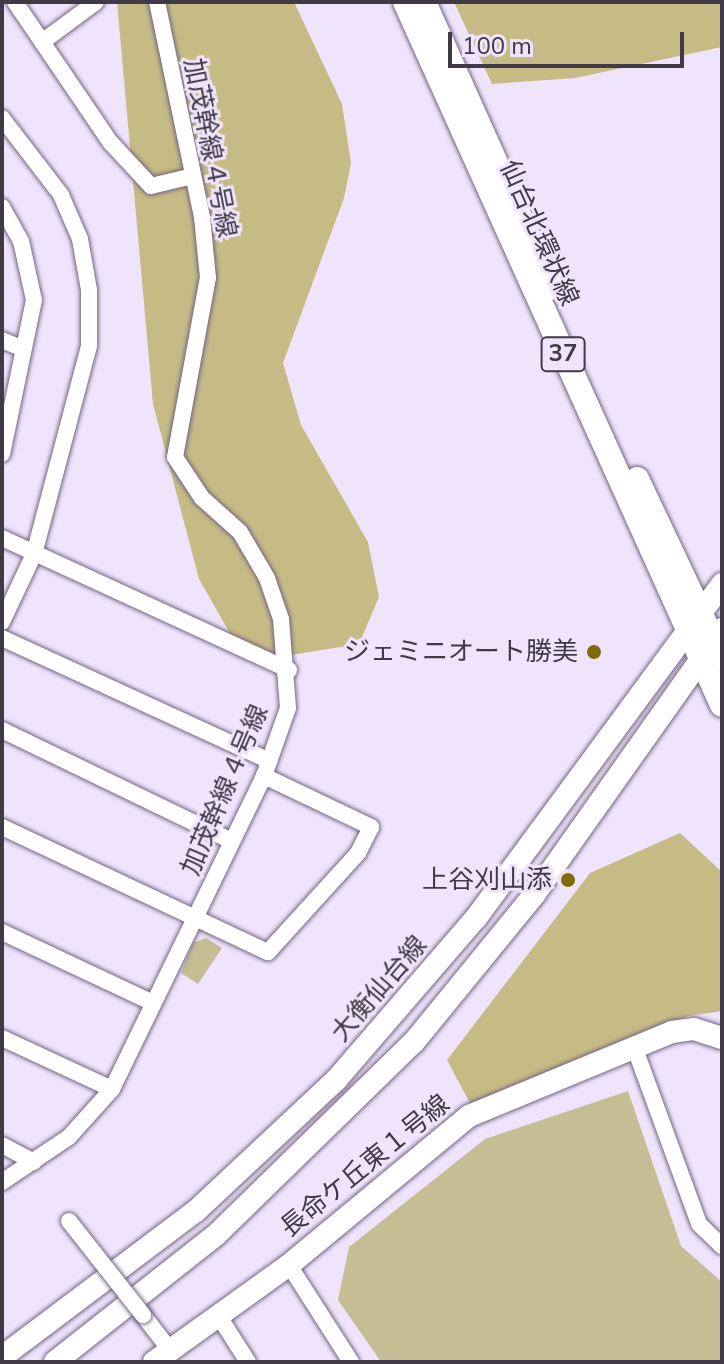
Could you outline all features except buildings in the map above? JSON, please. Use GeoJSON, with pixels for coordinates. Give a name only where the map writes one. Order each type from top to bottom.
{"type":"FeatureCollection","features":[{"type":"Feature","properties":{"kind":"main road","name":"仙台北環状線"},"geometry":{"type":"LineString","coordinates":[[405,2],[694,623],[714,647],[722,705]]}},
{"type":"Feature","properties":{"kind":"main road","name":"仙台北環状線"},"geometry":{"type":"LineString","coordinates":[[424,2],[694,623]]}},
{"type":"Feature","properties":{"kind":"main road","name":"大衡仙台線"},"geometry":{"type":"LineString","coordinates":[[2,1357],[196,1211],[336,1080],[476,918],[722,584]]}},
{"type":"Feature","properties":{"kind":"main road"},"geometry":{"type":"LineString","coordinates":[[55,1362],[217,1234],[414,1042],[534,895],[714,647]]}},
{"type":"Feature","properties":{"kind":"main road","name":"長命ケ丘東１号線"},"geometry":{"type":"LineString","coordinates":[[162,1356],[220,1318],[289,1265],[469,1116],[634,1046],[694,1029],[722,1038]]}},
{"type":"Feature","properties":{"kind":"street"},"geometry":{"type":"LineString","coordinates":[[15,2],[111,143],[151,186],[193,176]]}},
{"type":"Feature","properties":{"kind":"street"},"geometry":{"type":"LineString","coordinates":[[42,42],[96,2]]}},
{"type":"Feature","properties":{"kind":"street","name":"加茂幹線４号線"},"geometry":{"type":"LineString","coordinates":[[2,1182],[34,1162],[97,1113],[112,1089],[266,768],[288,708],[289,670],[267,578],[240,532],[202,498],[175,457],[208,278],[193,176],[157,2]]}},
{"type":"Feature","properties":{"kind":"street"},"geometry":{"type":"LineString","coordinates":[[2,118],[61,195],[80,239],[89,290],[89,346],[34,554],[2,622]]}},
{"type":"Feature","properties":{"kind":"street"},"geometry":{"type":"LineString","coordinates":[[2,207],[21,241],[32,289],[3,444]]}},
{"type":"Feature","properties":{"kind":"street"},"geometry":{"type":"LineString","coordinates":[[2,340],[23,349]]}},
{"type":"Feature","properties":{"kind":"street"},"geometry":{"type":"LineString","coordinates":[[2,538],[289,670]]}},
{"type":"Feature","properties":{"kind":"street"},"geometry":{"type":"LineString","coordinates":[[2,638],[266,768],[371,827],[358,853],[268,952],[2,827]]}},
{"type":"Feature","properties":{"kind":"street"},"geometry":{"type":"LineString","coordinates":[[2,730],[232,841]]}},
{"type":"Feature","properties":{"kind":"street"},"geometry":{"type":"LineString","coordinates":[[2,932],[153,1003]]}},
{"type":"Feature","properties":{"kind":"street"},"geometry":{"type":"LineString","coordinates":[[2,1038],[112,1089]]}},
{"type":"Feature","properties":{"kind":"street"},"geometry":{"type":"LineString","coordinates":[[634,1046],[699,1224],[722,1246]]}},
{"type":"Feature","properties":{"kind":"street"},"geometry":{"type":"LineString","coordinates":[[2,1145],[34,1162]]}},
{"type":"Feature","properties":{"kind":"street"},"geometry":{"type":"LineString","coordinates":[[69,1221],[153,1328],[162,1356]]}},
{"type":"Feature","properties":{"kind":"street"},"geometry":{"type":"LineString","coordinates":[[289,1265],[351,1362]]}},
{"type":"Feature","properties":{"kind":"street"},"geometry":{"type":"LineString","coordinates":[[220,1318],[248,1362]]}},
{"type":"Feature","properties":{"kind":"shaded area"},"geometry":{"type":"Polygon","coordinates":[[[117,2],[294,2],[342,104],[351,163],[344,198],[283,363],[301,425],[368,542],[379,597],[359,644],[279,657],[232,637],[199,579],[153,404],[117,2]]]}},
{"type":"Feature","properties":{"kind":"shaded area"},"geometry":{"type":"Polygon","coordinates":[[[454,2],[722,2],[722,47],[575,78],[492,84],[454,2]]]}},
{"type":"Feature","properties":{"kind":"shaded area"},"geometry":{"type":"Polygon","coordinates":[[[680,833],[722,872],[722,1011],[688,1016],[472,1107],[447,1060],[590,873],[680,833]]]}},
{"type":"Feature","properties":{"kind":"shaded area"},"geometry":{"type":"Polygon","coordinates":[[[206,938],[222,948],[198,984],[181,973],[193,943],[206,938]]]}},
{"type":"Feature","properties":{"kind":"shaded area"},"geometry":{"type":"Polygon","coordinates":[[[628,1091],[681,1246],[722,1282],[722,1362],[381,1362],[338,1300],[349,1247],[485,1139],[628,1091]]]}},
{"type":"Feature","properties":{"kind":"place","name":"ジェミニオート勝美"},"geometry":{"type":"Point","coordinates":[594,652]}},
{"type":"Feature","properties":{"kind":"place","name":"上谷刈山添"},"geometry":{"type":"Point","coordinates":[568,880]}}]}
